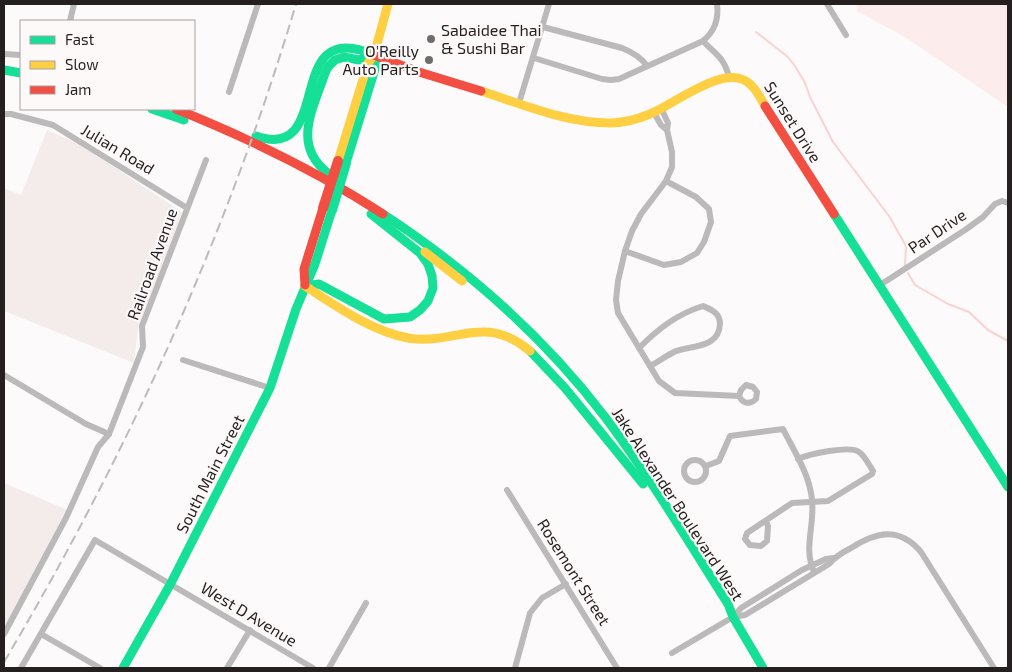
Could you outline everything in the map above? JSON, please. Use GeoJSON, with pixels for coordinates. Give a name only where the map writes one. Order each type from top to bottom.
{"type":"FeatureCollection","features":[{"type":"Feature","properties":{"kind":"main road","name":"South Main Street"},"geometry":{"type":"LineString","coordinates":[[123,668],[171,583],[270,388],[305,286],[304,269],[327,209],[342,162],[368,63],[374,55],[388,4]]}},
{"type":"Feature","properties":{"kind":"main road"},"geometry":{"type":"LineString","coordinates":[[179,110],[214,120],[262,138],[271,140],[282,138],[293,133],[300,126],[319,63],[327,54],[347,47],[364,50],[399,66],[519,103],[611,124],[630,120],[657,109],[711,82],[729,77]]}},
{"type":"Feature","properties":{"kind":"main road"},"geometry":{"type":"LineString","coordinates":[[305,286],[319,284],[384,319],[410,317],[428,301],[433,288],[428,264],[420,253],[373,211],[359,193],[327,173],[311,154],[307,142],[308,128],[328,67],[335,60],[344,57],[359,60],[374,55]]}},
{"type":"Feature","properties":{"kind":"main road"},"geometry":{"type":"LineString","coordinates":[[4,70],[20,73]]}},
{"type":"Feature","properties":{"kind":"main road","name":"Sunset Drive"},"geometry":{"type":"LineString","coordinates":[[729,77],[743,79],[753,87],[1008,487]]}},
{"type":"Feature","properties":{"kind":"main road"},"geometry":{"type":"LineString","coordinates":[[4,78],[20,80]]}},
{"type":"Feature","properties":{"kind":"main road"},"geometry":{"type":"LineString","coordinates":[[155,110],[227,136],[322,182],[373,211]]}},
{"type":"Feature","properties":{"kind":"main road"},"geometry":{"type":"LineString","coordinates":[[179,110],[213,122],[294,160],[373,211],[454,274],[522,335],[579,398],[606,431],[643,484]]}},
{"type":"Feature","properties":{"kind":"main road","name":"Jake Alexander Boulevard West"},"geometry":{"type":"LineString","coordinates":[[373,211],[448,260],[494,299],[544,348],[578,385],[604,416],[632,455],[728,604],[732,617],[763,668]]}},
{"type":"Feature","properties":{"kind":"main road"},"geometry":{"type":"LineString","coordinates":[[305,286],[382,330],[397,335],[412,338],[486,330],[512,338],[537,357],[583,409],[626,466],[643,484]]}},
{"type":"Feature","properties":{"kind":"main road","name":"Jake Alexander Boulevard West"},"geometry":{"type":"LineString","coordinates":[[643,484],[722,609],[732,617]]}},
{"type":"Feature","properties":{"kind":"street"},"geometry":{"type":"LineString","coordinates":[[70,20],[74,4]]}},
{"type":"Feature","properties":{"kind":"street"},"geometry":{"type":"LineString","coordinates":[[228,92],[258,4]]}},
{"type":"Feature","properties":{"kind":"street"},"geometry":{"type":"LineString","coordinates":[[519,103],[549,4]]}},
{"type":"Feature","properties":{"kind":"street"},"geometry":{"type":"LineString","coordinates":[[534,58],[602,79],[619,79],[703,41],[712,32],[716,23],[717,4]]}},
{"type":"Feature","properties":{"kind":"street"},"geometry":{"type":"LineString","coordinates":[[827,4],[846,35]]}},
{"type":"Feature","properties":{"kind":"street"},"geometry":{"type":"LineString","coordinates":[[542,27],[622,48],[632,52],[644,61],[647,66]]}},
{"type":"Feature","properties":{"kind":"street"},"geometry":{"type":"LineString","coordinates":[[703,41],[723,60],[729,77]]}},
{"type":"Feature","properties":{"kind":"street"},"geometry":{"type":"LineString","coordinates":[[4,54],[20,55]]}},
{"type":"Feature","properties":{"kind":"street"},"geometry":{"type":"LineString","coordinates":[[657,109],[661,125],[667,130],[671,145],[672,167],[666,181],[638,219],[625,251],[616,300],[618,314],[659,381],[675,393],[739,396]]}},
{"type":"Feature","properties":{"kind":"street","name":"Julian Road"},"geometry":{"type":"LineString","coordinates":[[4,114],[11,114],[53,125],[187,208]]}},
{"type":"Feature","properties":{"kind":"street","name":"Railroad Avenue"},"geometry":{"type":"LineString","coordinates":[[4,634],[66,518],[98,447],[109,434],[143,347],[142,326],[206,160]]}},
{"type":"Feature","properties":{"kind":"street"},"geometry":{"type":"LineString","coordinates":[[625,251],[664,265],[681,262],[697,253],[704,242],[711,222],[709,209],[696,197],[666,181]]}},
{"type":"Feature","properties":{"kind":"street","name":"Par Drive"},"geometry":{"type":"LineString","coordinates":[[880,285],[965,230],[996,204],[1002,201],[1008,203]]}},
{"type":"Feature","properties":{"kind":"street"},"geometry":{"type":"LineString","coordinates":[[639,348],[668,321],[690,310],[703,306],[715,311],[718,315],[720,331],[713,339],[702,346],[675,352],[650,366]]}},
{"type":"Feature","properties":{"kind":"street"},"geometry":{"type":"LineString","coordinates":[[183,360],[270,388]]}},
{"type":"Feature","properties":{"kind":"street"},"geometry":{"type":"LineString","coordinates":[[4,375],[86,424],[109,434]]}},
{"type":"Feature","properties":{"kind":"street"},"geometry":{"type":"LineString","coordinates":[[706,466],[719,461],[730,436],[784,429],[808,481],[813,502],[809,540],[813,569]]}},
{"type":"Feature","properties":{"kind":"street"},"geometry":{"type":"LineString","coordinates":[[766,521],[792,503],[828,501],[872,474],[873,471],[862,454],[852,450],[817,452],[798,459]]}},
{"type":"Feature","properties":{"kind":"street","name":"Rosemont Street"},"geometry":{"type":"LineString","coordinates":[[507,490],[617,668]]}},
{"type":"Feature","properties":{"kind":"street"},"geometry":{"type":"LineString","coordinates":[[672,654],[732,617],[746,615],[813,569],[867,538],[875,535],[891,534],[911,543],[925,559],[994,668]]}},
{"type":"Feature","properties":{"kind":"street","name":"West D Avenue"},"geometry":{"type":"LineString","coordinates":[[41,634],[95,540],[313,668]]}},
{"type":"Feature","properties":{"kind":"street"},"geometry":{"type":"LineString","coordinates":[[515,668],[530,613],[542,598],[566,584]]}},
{"type":"Feature","properties":{"kind":"street"},"geometry":{"type":"LineString","coordinates":[[329,668],[366,603]]}},
{"type":"Feature","properties":{"kind":"street"},"geometry":{"type":"LineString","coordinates":[[227,668],[250,630]]}},
{"type":"Feature","properties":{"kind":"street"},"geometry":{"type":"LineString","coordinates":[[21,668],[41,634],[100,668]]}},
{"type":"Feature","properties":{"kind":"shaded area"},"geometry":{"type":"Polygon","coordinates":[[[856,4],[1008,4],[1008,107],[905,37],[857,11],[856,4]]]}},
{"type":"Feature","properties":{"kind":"shaded area"},"geometry":{"type":"Polygon","coordinates":[[[47,130],[79,144],[182,212],[138,329],[134,363],[4,311],[4,188],[21,195],[47,130]]]}},
{"type":"Feature","properties":{"kind":"shaded area"},"geometry":{"type":"Polygon","coordinates":[[[4,483],[72,512],[4,627],[4,483]]]}},
{"type":"Feature","properties":{"kind":"waterway"},"geometry":{"type":"LineString","coordinates":[[756,32],[788,57],[795,66],[833,142],[889,216],[906,246],[905,266]]}},
{"type":"Feature","properties":{"kind":"waterway"},"geometry":{"type":"LineString","coordinates":[[908,273],[915,285],[948,304],[969,312],[988,330],[1008,341]]}},
{"type":"Feature","properties":{"kind":"railway"},"geometry":{"type":"LineString","coordinates":[[4,662],[92,504],[170,342],[206,259],[239,175],[269,90],[296,4]]}},
{"type":"Feature","properties":{"kind":"traffic: fast"},"geometry":{"type":"LineString","coordinates":[[256,136],[280,139],[295,129],[304,112],[317,70],[328,54],[346,48],[374,55]]}},
{"type":"Feature","properties":{"kind":"traffic: fast"},"geometry":{"type":"LineString","coordinates":[[346,163],[376,66],[374,55]]}},
{"type":"Feature","properties":{"kind":"traffic: fast"},"geometry":{"type":"LineString","coordinates":[[329,174],[317,163],[308,139],[308,126],[311,114],[325,73],[335,60],[344,57],[359,60],[374,55]]}},
{"type":"Feature","properties":{"kind":"traffic: fast"},"geometry":{"type":"LineString","coordinates":[[4,70],[20,73]]}},
{"type":"Feature","properties":{"kind":"traffic: fast"},"geometry":{"type":"LineString","coordinates":[[155,110],[184,120]]}},
{"type":"Feature","properties":{"kind":"traffic: fast"},"geometry":{"type":"LineString","coordinates":[[332,210],[346,163]]}},
{"type":"Feature","properties":{"kind":"traffic: fast"},"geometry":{"type":"LineString","coordinates":[[123,668],[171,583],[270,388],[296,309],[315,264],[332,210]]}},
{"type":"Feature","properties":{"kind":"traffic: fast"},"geometry":{"type":"LineString","coordinates":[[305,286],[319,284],[384,319],[410,317],[420,310],[428,301],[433,288],[428,264],[420,253],[371,214]]}},
{"type":"Feature","properties":{"kind":"traffic: fast"},"geometry":{"type":"LineString","coordinates":[[383,214],[445,258],[503,306],[556,359],[581,388],[622,440],[668,509],[728,604],[733,617],[763,668]]}},
{"type":"Feature","properties":{"kind":"traffic: fast"},"geometry":{"type":"LineString","coordinates":[[834,214],[1008,487]]}},
{"type":"Feature","properties":{"kind":"traffic: fast"},"geometry":{"type":"LineString","coordinates":[[530,351],[565,388],[643,484]]}},
{"type":"Feature","properties":{"kind":"traffic: slow"},"geometry":{"type":"LineString","coordinates":[[338,161],[368,63],[374,55],[388,4]]}},
{"type":"Feature","properties":{"kind":"traffic: slow"},"geometry":{"type":"LineString","coordinates":[[481,91],[528,107],[577,120],[615,123],[645,116],[710,83],[734,78],[744,80],[751,85],[765,106]]}},
{"type":"Feature","properties":{"kind":"traffic: slow"},"geometry":{"type":"LineString","coordinates":[[425,252],[462,281]]}},
{"type":"Feature","properties":{"kind":"traffic: slow"},"geometry":{"type":"LineString","coordinates":[[305,286],[354,317],[394,335],[425,339],[483,332],[498,334],[513,340],[530,351]]}},
{"type":"Feature","properties":{"kind":"traffic: jam"},"geometry":{"type":"LineString","coordinates":[[374,55],[419,72],[481,91]]}},
{"type":"Feature","properties":{"kind":"traffic: jam"},"geometry":{"type":"LineString","coordinates":[[765,106],[834,214]]}},
{"type":"Feature","properties":{"kind":"traffic: jam"},"geometry":{"type":"LineString","coordinates":[[178,110],[282,156],[383,214]]}},
{"type":"Feature","properties":{"kind":"traffic: jam"},"geometry":{"type":"LineString","coordinates":[[323,208],[338,161]]}},
{"type":"Feature","properties":{"kind":"traffic: jam"},"geometry":{"type":"LineString","coordinates":[[305,285],[304,269],[323,208]]}},
{"type":"Feature","properties":{"kind":"place","name":"Sabaidee Thai & Sushi Bar"},"geometry":{"type":"Point","coordinates":[431,39]}},
{"type":"Feature","properties":{"kind":"place","name":"O'Reilly Auto Parts"},"geometry":{"type":"Point","coordinates":[429,60]}}]}
